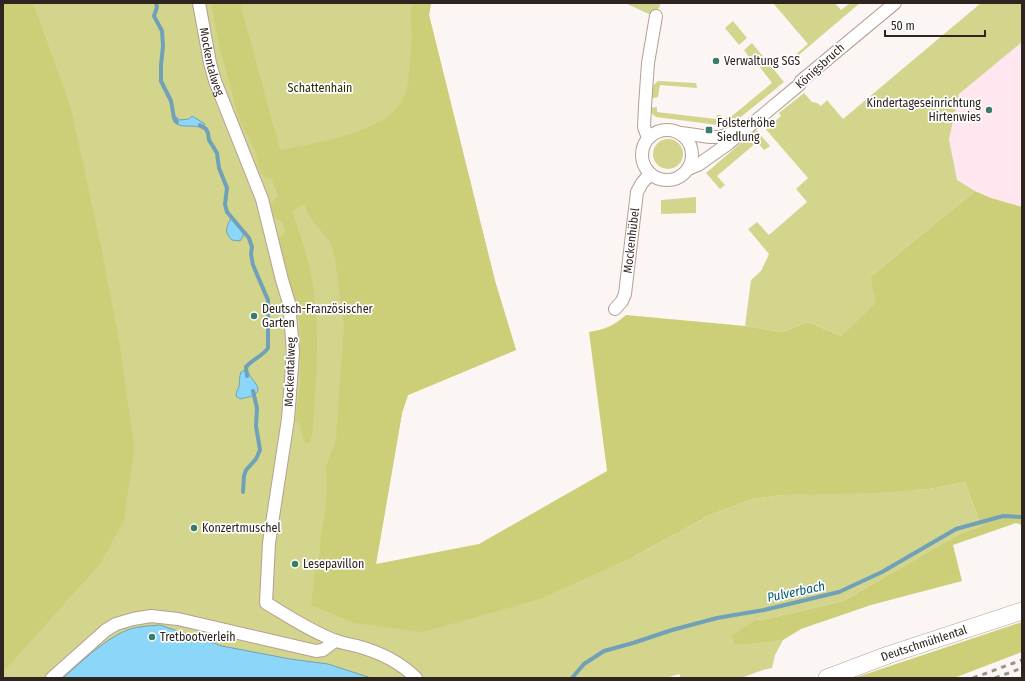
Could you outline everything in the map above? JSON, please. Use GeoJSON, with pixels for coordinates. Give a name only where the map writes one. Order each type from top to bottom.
{"type":"FeatureCollection","features":[{"type":"Feature","properties":{"kind":"main road","name":"Deutschmühlental"},"geometry":{"type":"LineString","coordinates":[[827,678],[888,655],[1022,611]]}},
{"type":"Feature","properties":{"kind":"street","name":"Mockentalweg"},"geometry":{"type":"LineString","coordinates":[[198,3],[215,81],[262,199],[288,303],[292,352],[291,380],[288,419],[269,543],[266,604],[314,632],[336,641]]}},
{"type":"Feature","properties":{"kind":"street","name":"Königsbruch"},"geometry":{"type":"LineString","coordinates":[[650,174],[666,180],[674,180],[682,176],[688,169],[698,165],[729,143],[745,128],[799,85],[801,80],[895,3]]}},
{"type":"Feature","properties":{"kind":"street"},"geometry":{"type":"LineString","coordinates":[[650,174],[645,168],[642,160],[642,152],[644,144],[648,138],[644,127],[645,106],[648,63],[656,16]]}},
{"type":"Feature","properties":{"kind":"street","name":"Königsbruch"},"geometry":{"type":"LineString","coordinates":[[648,138],[654,133],[667,129],[681,133],[720,137],[745,128]]}},
{"type":"Feature","properties":{"kind":"street"},"geometry":{"type":"LineString","coordinates":[[681,133],[691,147],[692,159],[688,169]]}},
{"type":"Feature","properties":{"kind":"street","name":"Mockenhübel"},"geometry":{"type":"LineString","coordinates":[[615,309],[622,301],[625,294],[637,192],[642,183],[650,174]]}},
{"type":"Feature","properties":{"kind":"street"},"geometry":{"type":"LineString","coordinates":[[52,678],[106,630],[116,624],[151,616],[178,619],[316,651],[323,650],[336,641],[355,645],[384,655],[416,678]]}},
{"type":"Feature","properties":{"kind":"shaded area","name":"Kindertageseinrichtung Hirtenwies"},"geometry":{"type":"Polygon","coordinates":[[[1022,42],[1022,207],[991,198],[975,191],[957,180],[949,138],[959,94],[1022,42]]]}},
{"type":"Feature","properties":{"kind":"green space","name":"Deutsch-Französischer Garten"},"geometry":{"type":"Polygon","coordinates":[[[3,3],[431,3],[429,15],[495,281],[516,350],[408,395],[402,413],[376,564],[633,557],[710,515],[753,499],[782,495],[929,489],[965,482],[981,526],[959,534],[843,601],[766,619],[755,620],[766,641],[783,640],[775,655],[772,668],[741,678],[681,678],[679,674],[666,678],[3,678],[3,3]]]}},
{"type":"Feature","properties":{"kind":"green space"},"geometry":{"type":"Polygon","coordinates":[[[3,3],[33,3],[71,108],[102,252],[120,346],[134,448],[124,520],[100,564],[3,672],[3,3]]]}},
{"type":"Feature","properties":{"kind":"green space"},"geometry":{"type":"Polygon","coordinates":[[[211,3],[240,3],[280,150],[345,136],[378,123],[391,114],[403,99],[408,83],[412,38],[411,10],[413,3],[431,3],[429,15],[495,281],[516,350],[408,395],[402,413],[376,564],[479,544],[607,471],[589,332],[600,330],[609,326],[626,315],[745,326],[782,332],[808,322],[841,336],[876,303],[870,277],[975,191],[991,198],[1022,207],[1022,525],[1016,523],[953,545],[962,581],[871,605],[801,629],[783,640],[734,645],[732,636],[755,620],[766,619],[843,601],[959,534],[981,526],[965,482],[929,489],[873,493],[782,495],[753,499],[710,515],[633,557],[540,599],[423,632],[354,623],[311,605],[325,513],[327,489],[326,467],[336,440],[344,325],[335,259],[331,243],[309,216],[304,204],[292,212],[304,246],[312,280],[315,300],[317,338],[312,436],[309,443],[304,443],[300,424],[295,422],[300,383],[300,325],[279,238],[285,232],[283,222],[273,217],[270,205],[278,196],[272,180],[261,174],[255,151],[239,119],[218,41],[211,3]]]}},
{"type":"Feature","properties":{"kind":"green space"},"geometry":{"type":"Polygon","coordinates":[[[625,3],[661,3],[659,8],[649,14],[625,3]]]}},
{"type":"Feature","properties":{"kind":"green space"},"geometry":{"type":"Polygon","coordinates":[[[773,3],[835,3],[841,10],[850,3],[860,3],[794,59],[793,57],[808,44],[773,3]]]}},
{"type":"Feature","properties":{"kind":"green space"},"geometry":{"type":"Polygon","coordinates":[[[981,3],[1022,3],[1022,42],[959,94],[949,139],[957,180],[975,191],[870,277],[877,303],[841,336],[808,322],[782,332],[745,326],[751,280],[761,271],[769,254],[748,229],[757,222],[769,235],[807,202],[796,189],[808,178],[763,126],[772,119],[775,121],[781,116],[779,113],[804,93],[812,102],[821,106],[827,100],[843,119],[981,3]]]}},
{"type":"Feature","properties":{"kind":"green space"},"geometry":{"type":"Polygon","coordinates":[[[733,21],[747,38],[739,45],[725,28],[733,21]]]}},
{"type":"Feature","properties":{"kind":"green space"},"geometry":{"type":"Polygon","coordinates":[[[752,43],[784,82],[736,121],[718,125],[656,117],[650,112],[650,108],[657,107],[657,112],[716,119],[717,115],[721,115],[723,119],[732,116],[772,83],[753,58],[751,56],[749,57],[744,50],[752,43]]]}},
{"type":"Feature","properties":{"kind":"green space"},"geometry":{"type":"Polygon","coordinates":[[[658,81],[696,83],[697,88],[660,85],[658,97],[650,99],[651,91],[658,81]]]}},
{"type":"Feature","properties":{"kind":"green space"},"geometry":{"type":"Polygon","coordinates":[[[756,130],[770,146],[764,150],[757,142],[717,176],[725,185],[720,189],[706,173],[756,130]]]}},
{"type":"Feature","properties":{"kind":"green space"},"geometry":{"type":"Polygon","coordinates":[[[668,139],[679,143],[683,154],[679,165],[668,169],[657,165],[653,154],[657,143],[668,139]]]}},
{"type":"Feature","properties":{"kind":"green space"},"geometry":{"type":"Polygon","coordinates":[[[696,197],[696,213],[661,214],[661,200],[696,197]]]}},
{"type":"Feature","properties":{"kind":"green space"},"geometry":{"type":"Polygon","coordinates":[[[1022,622],[1022,652],[954,678],[854,678],[1022,622]]]}},
{"type":"Feature","properties":{"kind":"water"},"geometry":{"type":"Polygon","coordinates":[[[192,116],[205,124],[202,128],[177,124],[174,122],[173,118],[176,117],[180,120],[189,119],[192,116]]]}},
{"type":"Feature","properties":{"kind":"water"},"geometry":{"type":"Polygon","coordinates":[[[231,218],[243,230],[243,236],[240,241],[232,240],[228,235],[227,227],[231,218]]]}},
{"type":"Feature","properties":{"kind":"water"},"geometry":{"type":"Polygon","coordinates":[[[245,370],[258,388],[258,391],[256,394],[240,399],[236,396],[236,393],[239,386],[241,372],[245,370]]]}},
{"type":"Feature","properties":{"kind":"water"},"geometry":{"type":"Polygon","coordinates":[[[160,625],[222,646],[290,659],[328,664],[371,678],[63,678],[95,650],[121,633],[137,627],[160,625]]]}},
{"type":"Feature","properties":{"kind":"waterway"},"geometry":{"type":"LineString","coordinates":[[156,3],[157,7],[154,16],[162,31],[163,46],[161,81],[171,101],[174,118],[177,122]]}},
{"type":"Feature","properties":{"kind":"waterway"},"geometry":{"type":"LineString","coordinates":[[200,125],[206,129],[209,140],[217,153],[219,168],[227,188],[225,204],[227,212],[249,238],[252,247],[251,254],[253,265],[268,300],[268,348],[263,354],[246,367],[247,376]]}},
{"type":"Feature","properties":{"kind":"waterway"},"geometry":{"type":"LineString","coordinates":[[243,492],[246,470],[256,459],[260,450],[256,426],[257,408],[253,391]]}},
{"type":"Feature","properties":{"kind":"waterway","name":"Pulverbach"},"geometry":{"type":"LineString","coordinates":[[572,678],[584,664],[604,651],[717,618],[764,610],[839,592],[882,572],[956,529],[1003,516],[1022,517]]}},
{"type":"Feature","properties":{"kind":"railway"},"geometry":{"type":"LineString","coordinates":[[973,678],[1022,660]]}},
{"type":"Feature","properties":{"kind":"railway"},"geometry":{"type":"LineString","coordinates":[[995,678],[1022,668]]}},
{"type":"Feature","properties":{"kind":"place","name":"Verwaltung SGS"},"geometry":{"type":"Point","coordinates":[716,61]}},
{"type":"Feature","properties":{"kind":"place","name":"Kindertageseinrichtung Hirtenwies"},"geometry":{"type":"Point","coordinates":[989,110]}},
{"type":"Feature","properties":{"kind":"place","name":"Folsterhöhe Siedlung"},"geometry":{"type":"Point","coordinates":[709,130]}},
{"type":"Feature","properties":{"kind":"place","name":"Deutsch-Französischer Garten"},"geometry":{"type":"Point","coordinates":[254,316]}},
{"type":"Feature","properties":{"kind":"place","name":"Konzertmuschel"},"geometry":{"type":"Point","coordinates":[194,528]}},
{"type":"Feature","properties":{"kind":"place","name":"Lesepavillon"},"geometry":{"type":"Point","coordinates":[295,564]}},
{"type":"Feature","properties":{"kind":"place","name":"Tretbootverleih"},"geometry":{"type":"Point","coordinates":[152,637]}},
{"type":"Feature","properties":{"kind":"park label","name":"Schattenhain"},"geometry":{"type":"Point","coordinates":[320,88]}}]}
